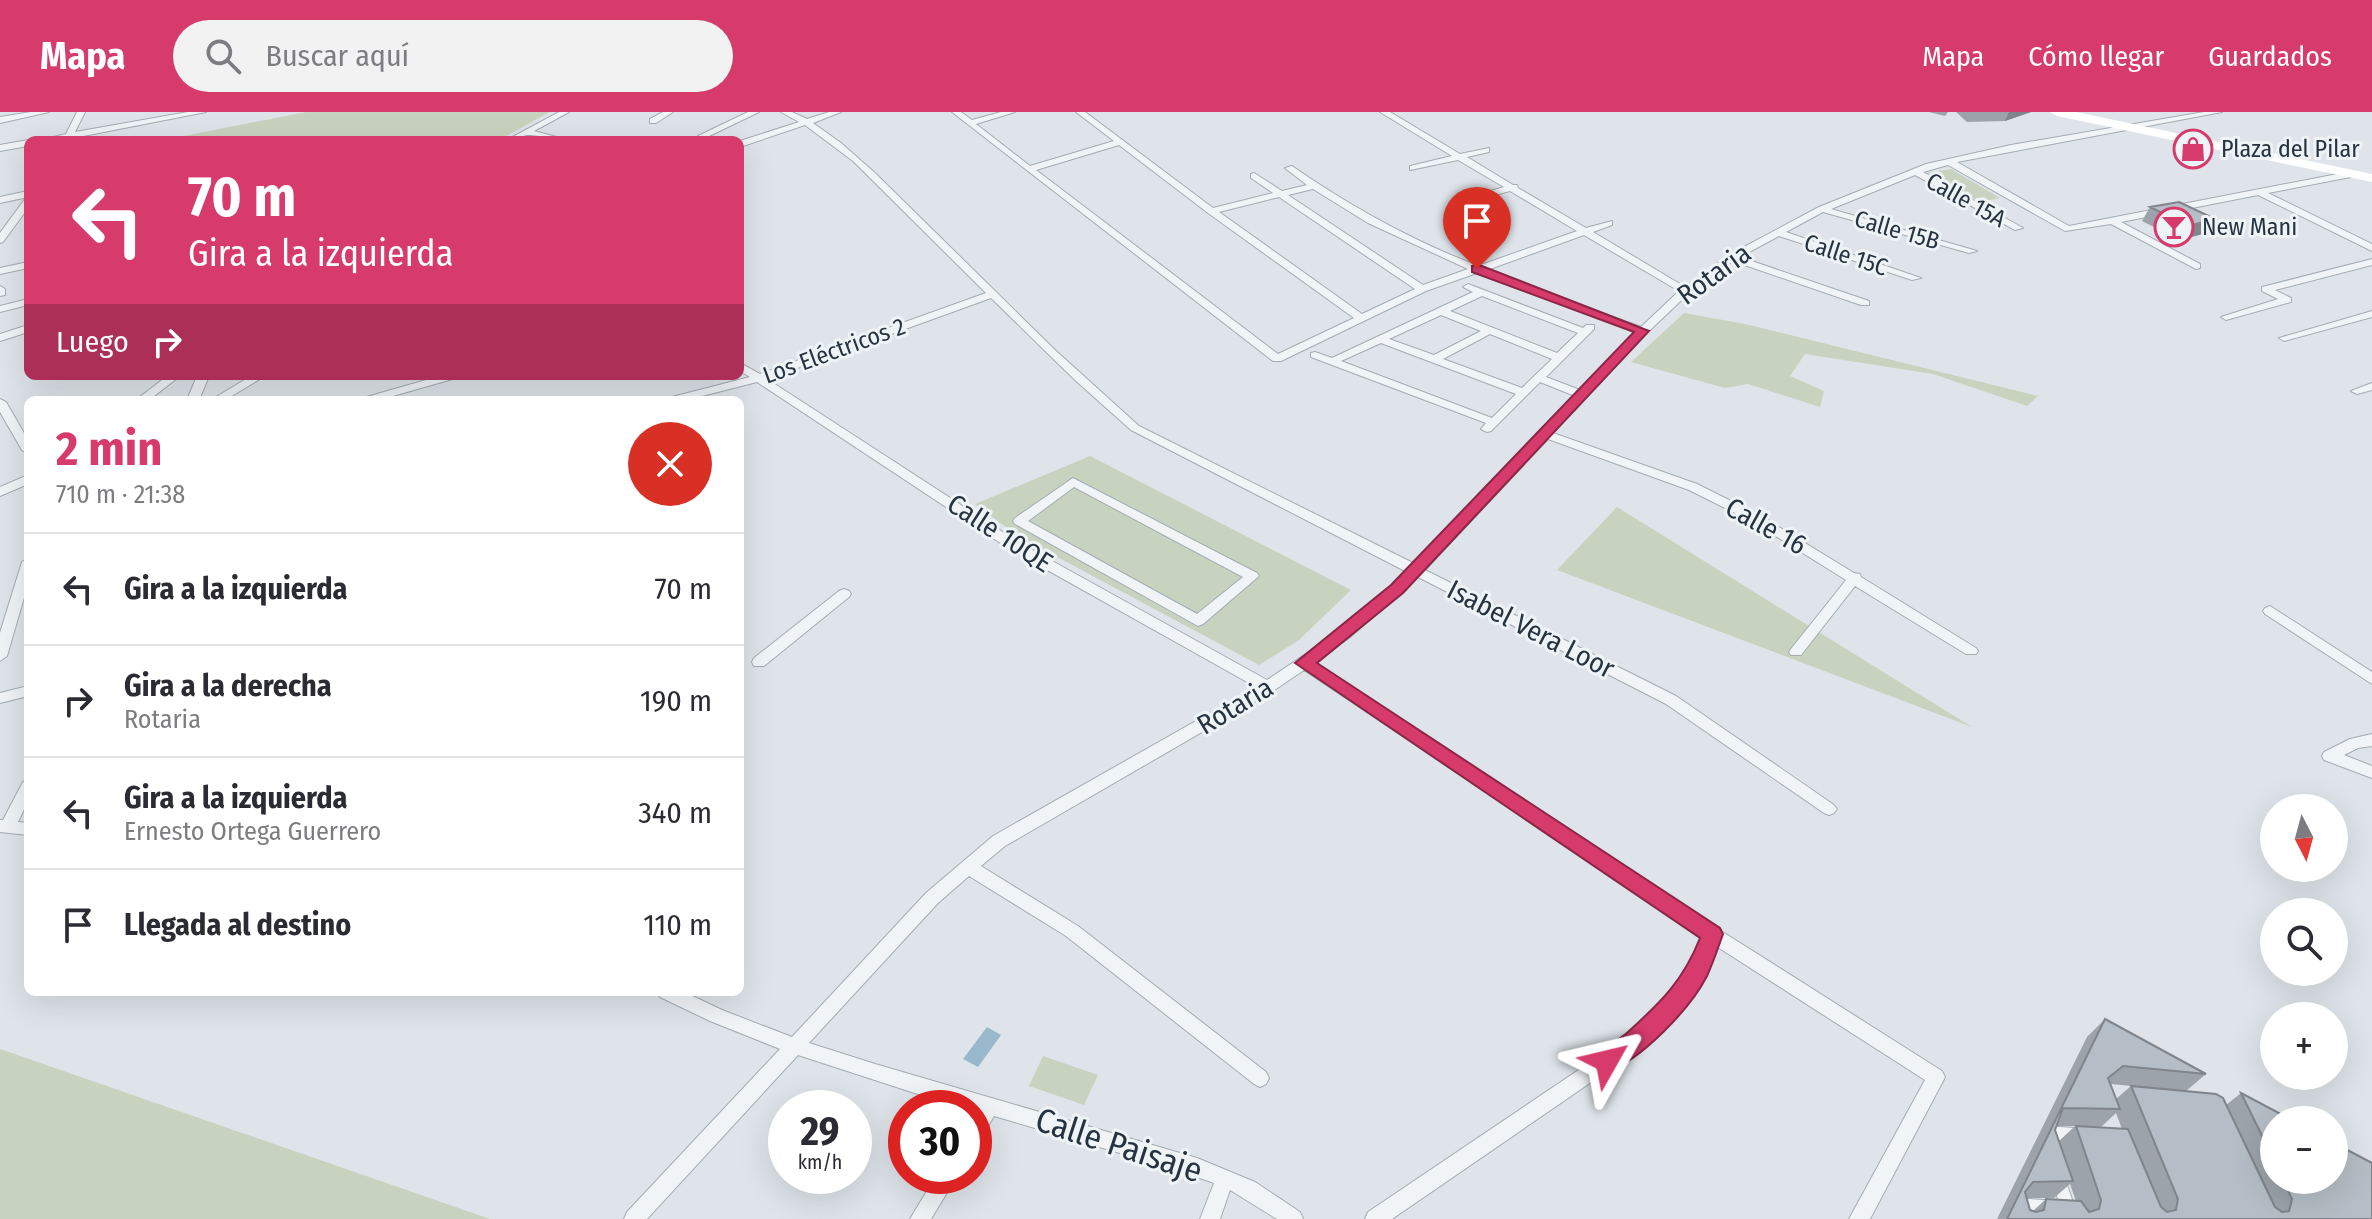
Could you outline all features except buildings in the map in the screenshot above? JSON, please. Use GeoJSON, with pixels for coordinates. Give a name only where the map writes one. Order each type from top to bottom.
{"type":"FeatureCollection","features":[{"type":"Feature","properties":{"kind":"main road"},"geometry":{"type":"LineString","coordinates":[[2057,112],[2372,178]]}},
{"type":"Feature","properties":{"kind":"main road"},"geometry":{"type":"LineString","coordinates":[[2086,112],[2372,171]]}},
{"type":"Feature","properties":{"kind":"street"},"geometry":{"type":"LineString","coordinates":[[0,120],[17,114],[45,112]]}},
{"type":"Feature","properties":{"kind":"street"},"geometry":{"type":"LineString","coordinates":[[70,136],[81,112]]}},
{"type":"Feature","properties":{"kind":"street"},"geometry":{"type":"LineString","coordinates":[[80,136],[202,112]]}},
{"type":"Feature","properties":{"kind":"street"},"geometry":{"type":"LineString","coordinates":[[518,136],[565,112]]}},
{"type":"Feature","properties":{"kind":"street"},"geometry":{"type":"LineString","coordinates":[[653,121],[669,112]]}},
{"type":"Feature","properties":{"kind":"street"},"geometry":{"type":"LineString","coordinates":[[702,136],[755,112]]}},
{"type":"Feature","properties":{"kind":"street"},"geometry":{"type":"LineString","coordinates":[[785,112],[807,120]]}},
{"type":"Feature","properties":{"kind":"street"},"geometry":{"type":"LineString","coordinates":[[744,143],[837,112]]}},
{"type":"Feature","properties":{"kind":"street"},"geometry":{"type":"LineString","coordinates":[[956,112],[1277,359],[1422,289],[1609,223]]}},
{"type":"Feature","properties":{"kind":"street"},"geometry":{"type":"LineString","coordinates":[[970,123],[1011,112]]}},
{"type":"Feature","properties":{"kind":"street"},"geometry":{"type":"LineString","coordinates":[[1080,112],[1361,318]]}},
{"type":"Feature","properties":{"kind":"street"},"geometry":{"type":"LineString","coordinates":[[1384,112],[1685,291]]}},
{"type":"Feature","properties":{"kind":"street","name":"Rotaria"},"geometry":{"type":"LineString","coordinates":[[634,1219],[932,898],[967,866],[1026,824],[1268,687],[1357,625],[1416,571],[1643,331],[1685,291],[1732,257],[1822,209],[1915,171],[1948,161],[2218,112]]}},
{"type":"Feature","properties":{"kind":"street","name":"Isabel Vera Loor"},"geometry":{"type":"LineString","coordinates":[[807,120],[893,196],[1093,392],[1135,428],[1671,700],[1829,809]]}},
{"type":"Feature","properties":{"kind":"street"},"geometry":{"type":"LineString","coordinates":[[526,132],[545,136]]}},
{"type":"Feature","properties":{"kind":"street"},"geometry":{"type":"LineString","coordinates":[[1029,169],[1121,142]]}},
{"type":"Feature","properties":{"kind":"street"},"geometry":{"type":"LineString","coordinates":[[0,148],[24,144]]}},
{"type":"Feature","properties":{"kind":"street"},"geometry":{"type":"LineString","coordinates":[[1413,168],[1486,150]]}},
{"type":"Feature","properties":{"kind":"street"},"geometry":{"type":"LineString","coordinates":[[1948,161],[2068,229],[2353,174]]}},
{"type":"Feature","properties":{"kind":"street"},"geometry":{"type":"LineString","coordinates":[[1289,168],[1313,186],[1413,244],[1643,331]]}},
{"type":"Feature","properties":{"kind":"street","name":"Calle 15A"},"geometry":{"type":"LineString","coordinates":[[1915,171],[2018,228]]}},
{"type":"Feature","properties":{"kind":"street"},"geometry":{"type":"LineString","coordinates":[[1254,176],[1422,289]]}},
{"type":"Feature","properties":{"kind":"street"},"geometry":{"type":"LineString","coordinates":[[1211,211],[1313,186]]}},
{"type":"Feature","properties":{"kind":"street"},"geometry":{"type":"LineString","coordinates":[[1464,202],[1514,187]]}},
{"type":"Feature","properties":{"kind":"street"},"geometry":{"type":"LineString","coordinates":[[2260,192],[2372,248]]}},
{"type":"Feature","properties":{"kind":"street"},"geometry":{"type":"LineString","coordinates":[[0,200],[24,195]]}},
{"type":"Feature","properties":{"kind":"street"},"geometry":{"type":"LineString","coordinates":[[0,240],[24,207]]}},
{"type":"Feature","properties":{"kind":"street","name":"Calle 15B"},"geometry":{"type":"LineString","coordinates":[[1822,209],[1972,251]]}},
{"type":"Feature","properties":{"kind":"street"},"geometry":{"type":"LineString","coordinates":[[2113,221],[2196,266]]}},
{"type":"Feature","properties":{"kind":"street","name":"Calle 15C"},"geometry":{"type":"LineString","coordinates":[[1777,232],[1916,278]]}},
{"type":"Feature","properties":{"kind":"street"},"geometry":{"type":"LineString","coordinates":[[1732,257],[1865,303]]}},
{"type":"Feature","properties":{"kind":"street"},"geometry":{"type":"LineString","coordinates":[[2226,317],[2287,300],[2266,289],[2372,262]]}},
{"type":"Feature","properties":{"kind":"street"},"geometry":{"type":"LineString","coordinates":[[0,271],[24,266]]}},
{"type":"Feature","properties":{"kind":"street"},"geometry":{"type":"LineString","coordinates":[[1315,355],[1490,426],[1587,330],[1468,287]]}},
{"type":"Feature","properties":{"kind":"street"},"geometry":{"type":"LineString","coordinates":[[1333,361],[1482,292]]}},
{"type":"Feature","properties":{"kind":"street","name":"Los Eléctricos 2"},"geometry":{"type":"LineString","coordinates":[[688,396],[760,378],[993,294]]}},
{"type":"Feature","properties":{"kind":"street"},"geometry":{"type":"LineString","coordinates":[[0,309],[24,303]]}},
{"type":"Feature","properties":{"kind":"street"},"geometry":{"type":"LineString","coordinates":[[1441,311],[1559,358]]}},
{"type":"Feature","properties":{"kind":"street"},"geometry":{"type":"LineString","coordinates":[[2284,338],[2372,314]]}},
{"type":"Feature","properties":{"kind":"street"},"geometry":{"type":"LineString","coordinates":[[0,338],[24,329]]}},
{"type":"Feature","properties":{"kind":"street"},"geometry":{"type":"LineString","coordinates":[[1435,359],[1489,331]]}},
{"type":"Feature","properties":{"kind":"street"},"geometry":{"type":"LineString","coordinates":[[1380,339],[1524,393]]}},
{"type":"Feature","properties":{"kind":"street","name":"Calle 10QE"},"geometry":{"type":"LineString","coordinates":[[744,368],[1013,545],[1268,687]]}},
{"type":"Feature","properties":{"kind":"street"},"geometry":{"type":"LineString","coordinates":[[1542,375],[1585,391]]}},
{"type":"Feature","properties":{"kind":"street"},"geometry":{"type":"LineString","coordinates":[[147,396],[169,380]]}},
{"type":"Feature","properties":{"kind":"street"},"geometry":{"type":"LineString","coordinates":[[224,396],[252,380]]}},
{"type":"Feature","properties":{"kind":"street"},"geometry":{"type":"LineString","coordinates":[[381,396],[438,380]]}},
{"type":"Feature","properties":{"kind":"street"},"geometry":{"type":"LineString","coordinates":[[2357,391],[2372,386]]}},
{"type":"Feature","properties":{"kind":"street"},"geometry":{"type":"LineString","coordinates":[[0,402],[24,443]]}},
{"type":"Feature","properties":{"kind":"street","name":"Calle 16"},"geometry":{"type":"LineString","coordinates":[[1546,434],[1693,487],[1757,519],[1971,651]]}},
{"type":"Feature","properties":{"kind":"street"},"geometry":{"type":"LineString","coordinates":[[0,492],[24,481]]}},
{"type":"Feature","properties":{"kind":"street"},"geometry":{"type":"LineString","coordinates":[[1073,482],[1252,576],[1198,621],[1019,521],[1073,482]]}},
{"type":"Feature","properties":{"kind":"street"},"geometry":{"type":"LineString","coordinates":[[1796,652],[1855,577]]}},
{"type":"Feature","properties":{"kind":"street"},"geometry":{"type":"LineString","coordinates":[[0,656],[2,640],[24,588]]}},
{"type":"Feature","properties":{"kind":"street"},"geometry":{"type":"LineString","coordinates":[[759,662],[844,594]]}},
{"type":"Feature","properties":{"kind":"street"},"geometry":{"type":"LineString","coordinates":[[2270,611],[2372,679]]}},
{"type":"Feature","properties":{"kind":"street"},"geometry":{"type":"LineString","coordinates":[[1304,663],[1712,934],[1936,1077],[1859,1219]]}},
{"type":"Feature","properties":{"kind":"street"},"geometry":{"type":"LineString","coordinates":[[0,698],[24,692]]}},
{"type":"Feature","properties":{"kind":"street"},"geometry":{"type":"LineString","coordinates":[[2372,740],[2355,743],[2329,756],[2372,772]]}},
{"type":"Feature","properties":{"kind":"street"},"geometry":{"type":"LineString","coordinates":[[24,792],[3,826],[24,829]]}},
{"type":"Feature","properties":{"kind":"street"},"geometry":{"type":"LineString","coordinates":[[967,866],[1072,931],[1260,1078]]}},
{"type":"Feature","properties":{"kind":"street"},"geometry":{"type":"LineString","coordinates":[[1375,1219],[1632,1044],[1676,1003],[1698,972],[1712,934]]}},
{"type":"Feature","properties":{"kind":"street","name":"Calle Paisaje"},"geometry":{"type":"LineString","coordinates":[[675,996],[729,1021],[795,1045],[942,1090]]}},
{"type":"Feature","properties":{"kind":"street","name":"Calle Paisaje"},"geometry":{"type":"LineString","coordinates":[[992,1105],[1225,1179],[1258,1194],[1293,1219]]}},
{"type":"Feature","properties":{"kind":"street"},"geometry":{"type":"LineString","coordinates":[[2019,1219],[2016,1210],[2021,1205],[2070,1213],[2046,1145],[2051,1133],[2099,1136]]}},
{"type":"Feature","properties":{"kind":"street"},"geometry":{"type":"LineString","coordinates":[[1210,1219],[1225,1179]]}},
{"type":"Feature","properties":{"kind":"street"},"geometry":{"type":"LineString","coordinates":[[920,1219],[936,1194]]}},
{"type":"Feature","properties":{"kind":"green space"},"geometry":{"type":"Polygon","coordinates":[[[306,112],[550,112],[506,136],[184,136],[306,112]]]}},
{"type":"Feature","properties":{"kind":"green space"},"geometry":{"type":"Polygon","coordinates":[[[1951,169],[2000,198],[1980,202],[1924,173],[1951,169]]]}},
{"type":"Feature","properties":{"kind":"green space"},"geometry":{"type":"Polygon","coordinates":[[[1684,313],[1745,324],[2038,396],[2027,406],[1933,374],[1805,354],[1790,376],[1824,391],[1820,407],[1748,384],[1725,388],[1631,362],[1684,313]]]}},
{"type":"Feature","properties":{"kind":"green space"},"geometry":{"type":"Polygon","coordinates":[[[1090,456],[1351,590],[1299,640],[1259,665],[1018,536],[975,504],[1090,456]]]}},
{"type":"Feature","properties":{"kind":"green space"},"geometry":{"type":"Polygon","coordinates":[[[1617,507],[1972,727],[1557,570],[1617,507]]]}},
{"type":"Feature","properties":{"kind":"green space"},"geometry":{"type":"Polygon","coordinates":[[[0,1049],[490,1219],[0,1219],[0,1049]]]}},
{"type":"Feature","properties":{"kind":"green space"},"geometry":{"type":"Polygon","coordinates":[[[1043,1056],[1098,1075],[1084,1105],[1029,1086],[1043,1056]]]}},
{"type":"Feature","properties":{"kind":"water"},"geometry":{"type":"Polygon","coordinates":[[[987,1027],[1001,1035],[978,1067],[963,1059],[987,1027]]]}},
{"type":"Feature","properties":{"kind":"place","name":"Plaza del Pilar"},"geometry":{"type":"Point","coordinates":[2193,149]}},
{"type":"Feature","properties":{"kind":"place","name":"New Mani"},"geometry":{"type":"Point","coordinates":[2174,227]}},
{"type":"Feature","properties":{"kind":"route"},"geometry":{"type":"LineString","coordinates":[[1477,269],[1643,331],[1397,589],[1345,634],[1304,663],[1712,934],[1698,972],[1676,1003],[1632,1044],[1607,1061]]}}]}
